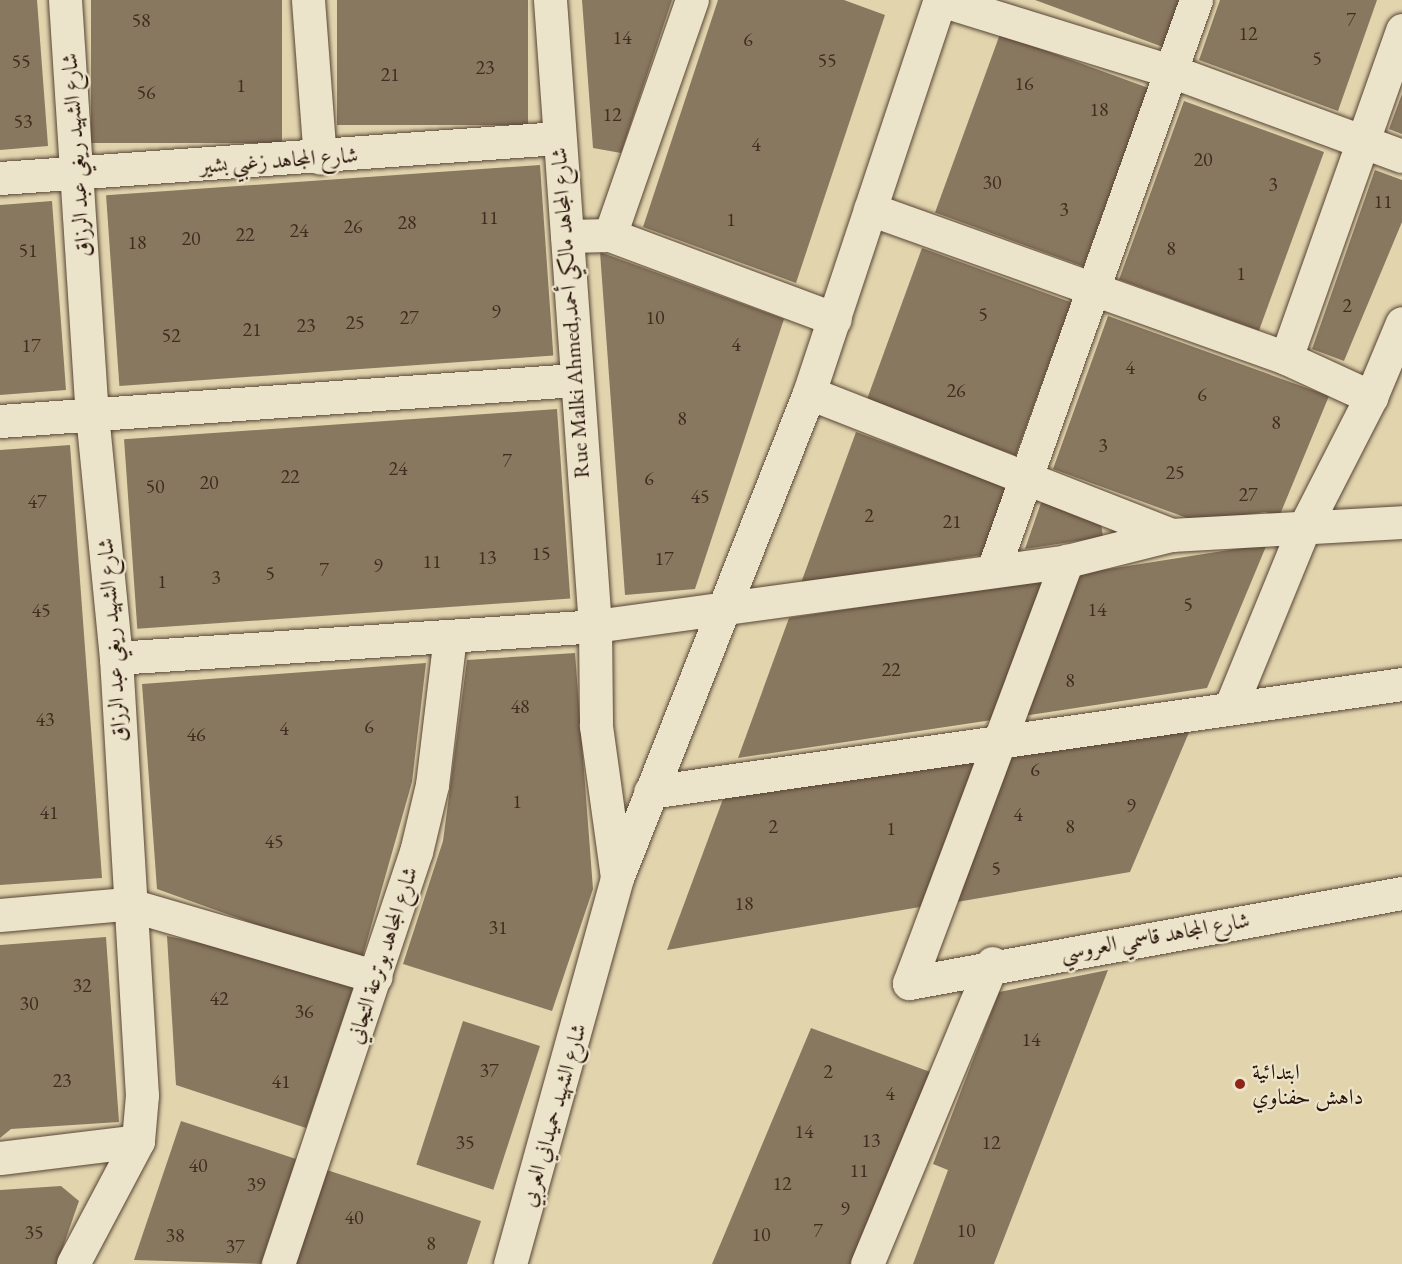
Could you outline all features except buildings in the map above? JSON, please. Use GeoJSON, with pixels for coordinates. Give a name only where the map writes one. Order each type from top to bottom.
{"type":"FeatureCollection","features":[{"type":"Feature","properties":{"kind":"street","name":"شارع الشهيد ريغي عبد الرزاق"},"geometry":{"type":"LineString","coordinates":[[65,0],[92,414],[116,658],[127,904],[142,1095],[138,1141],[82,1262]]}},
{"type":"Feature","properties":{"kind":"street"},"geometry":{"type":"LineString","coordinates":[[308,0],[320,158]]}},
{"type":"Feature","properties":{"kind":"street","name":"Rue Malki Ahmed,شارع المجاهد مالكي أحمد"},"geometry":{"type":"LineString","coordinates":[[550,0],[575,380],[595,626],[596,726],[617,878]]}},
{"type":"Feature","properties":{"kind":"street"},"geometry":{"type":"LineString","coordinates":[[610,235],[692,0]]}},
{"type":"Feature","properties":{"kind":"street"},"geometry":{"type":"LineString","coordinates":[[617,878],[725,612],[809,393],[940,0],[1171,71],[1402,156]]}},
{"type":"Feature","properties":{"kind":"street"},"geometry":{"type":"LineString","coordinates":[[993,570],[1196,0]]}},
{"type":"Feature","properties":{"kind":"street"},"geometry":{"type":"LineString","coordinates":[[1286,358],[1360,142],[1402,30]]}},
{"type":"Feature","properties":{"kind":"street","name":"شارع المجاهد زغبي بشير"},"geometry":{"type":"LineString","coordinates":[[0,178],[320,158],[558,138]]}},
{"type":"Feature","properties":{"kind":"street"},"geometry":{"type":"LineString","coordinates":[[870,209],[1286,358],[1371,397]]}},
{"type":"Feature","properties":{"kind":"street"},"geometry":{"type":"LineString","coordinates":[[567,236],[610,235],[835,319]]}},
{"type":"Feature","properties":{"kind":"street"},"geometry":{"type":"LineString","coordinates":[[1230,708],[1304,528],[1371,397],[1396,355],[1402,323]]}},
{"type":"Feature","properties":{"kind":"street"},"geometry":{"type":"LineString","coordinates":[[0,421],[575,380]]}},
{"type":"Feature","properties":{"kind":"street"},"geometry":{"type":"LineString","coordinates":[[809,393],[1028,476],[1171,535]]}},
{"type":"Feature","properties":{"kind":"street"},"geometry":{"type":"LineString","coordinates":[[116,658],[595,626],[725,612],[993,570],[1067,561],[1171,535],[1402,522]]}},
{"type":"Feature","properties":{"kind":"street"},"geometry":{"type":"LineString","coordinates":[[1001,740],[1067,561]]}},
{"type":"Feature","properties":{"kind":"street","name":"شارع المجاهد بوترعة التجاني"},"geometry":{"type":"LineString","coordinates":[[278,1264],[376,977],[432,785],[450,636]]}},
{"type":"Feature","properties":{"kind":"street"},"geometry":{"type":"LineString","coordinates":[[650,792],[1402,684]]}},
{"type":"Feature","properties":{"kind":"street","name":"شارع المجاهد قاسمي العروسي"},"geometry":{"type":"LineString","coordinates":[[1001,740],[909,983],[992,963],[1402,893]]}},
{"type":"Feature","properties":{"kind":"street","name":"شارع الشهيد حميداني العربي"},"geometry":{"type":"LineString","coordinates":[[510,1264],[596,967],[617,878]]}},
{"type":"Feature","properties":{"kind":"street"},"geometry":{"type":"LineString","coordinates":[[0,915],[127,904],[376,977]]}},
{"type":"Feature","properties":{"kind":"street"},"geometry":{"type":"LineString","coordinates":[[867,1264],[992,963]]}},
{"type":"Feature","properties":{"kind":"street"},"geometry":{"type":"LineString","coordinates":[[0,1158],[138,1141]]}},
{"type":"Feature","properties":{"kind":"place","name":"ابتدائية داهش حفناوي"},"geometry":{"type":"Point","coordinates":[1240,1084]}}]}
